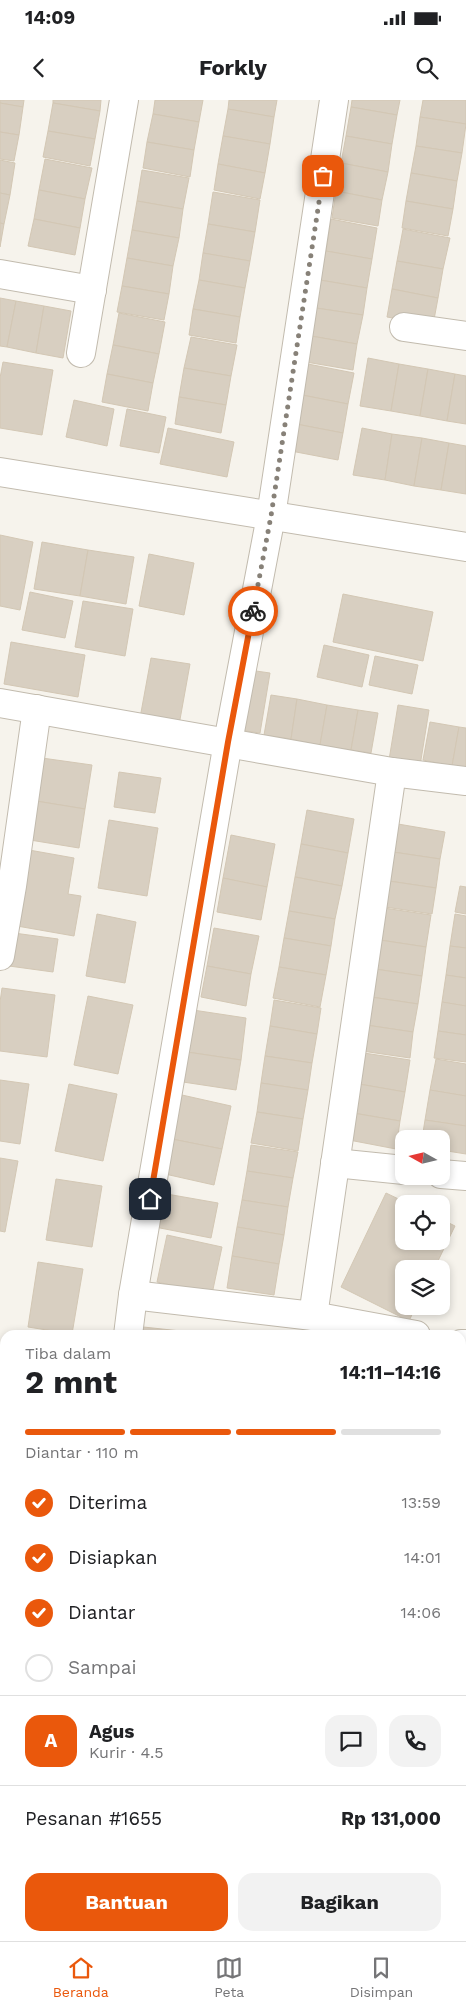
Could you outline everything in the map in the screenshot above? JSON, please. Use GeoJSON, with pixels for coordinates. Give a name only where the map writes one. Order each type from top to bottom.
{"type":"FeatureCollection","features":[{"type":"Feature","properties":{"kind":"street"},"geometry":{"type":"LineString","coordinates":[[81,353],[124,100]]}},
{"type":"Feature","properties":{"kind":"street"},"geometry":{"type":"LineString","coordinates":[[129,1330],[133,1295],[228,742],[271,516],[334,100]]}},
{"type":"Feature","properties":{"kind":"street"},"geometry":{"type":"LineString","coordinates":[[0,274],[92,290]]}},
{"type":"Feature","properties":{"kind":"street"},"geometry":{"type":"LineString","coordinates":[[404,328],[466,336]]}},
{"type":"Feature","properties":{"kind":"street"},"geometry":{"type":"LineString","coordinates":[[0,472],[466,548]]}},
{"type":"Feature","properties":{"kind":"street"},"geometry":{"type":"LineString","coordinates":[[0,703],[392,772],[466,781]]}},
{"type":"Feature","properties":{"kind":"street"},"geometry":{"type":"LineString","coordinates":[[0,956],[6,885],[37,709]]}},
{"type":"Feature","properties":{"kind":"street"},"geometry":{"type":"LineString","coordinates":[[312,1316],[392,772]]}},
{"type":"Feature","properties":{"kind":"street"},"geometry":{"type":"LineString","coordinates":[[335,1163],[395,1169]]}},
{"type":"Feature","properties":{"kind":"street"},"geometry":{"type":"LineString","coordinates":[[450,1175],[466,1176]]}},
{"type":"Feature","properties":{"kind":"street"},"geometry":{"type":"LineString","coordinates":[[133,1295],[312,1316],[389,1330]]}},
{"type":"Feature","properties":{"kind":"building"},"geometry":{"type":"Polygon","coordinates":[[[0,100],[24,100],[23,107],[0,103],[0,100]]]}},
{"type":"Feature","properties":{"kind":"building"},"geometry":{"type":"Polygon","coordinates":[[[53,100],[101,100],[100,111],[53,103],[53,100]]]}},
{"type":"Feature","properties":{"kind":"building"},"geometry":{"type":"Polygon","coordinates":[[[155,100],[203,100],[199,122],[153,114],[155,100]]]}},
{"type":"Feature","properties":{"kind":"building"},"geometry":{"type":"Polygon","coordinates":[[[229,100],[277,100],[274,117],[228,109],[229,100]]]}},
{"type":"Feature","properties":{"kind":"building"},"geometry":{"type":"Polygon","coordinates":[[[352,100],[400,100],[397,115],[351,107],[352,100]]]}},
{"type":"Feature","properties":{"kind":"building"},"geometry":{"type":"Polygon","coordinates":[[[423,100],[466,100],[466,124],[420,117],[423,100]]]}},
{"type":"Feature","properties":{"kind":"building"},"geometry":{"type":"Polygon","coordinates":[[[0,103],[23,107],[19,135],[0,132],[0,103]]]}},
{"type":"Feature","properties":{"kind":"building"},"geometry":{"type":"Polygon","coordinates":[[[53,103],[100,111],[95,139],[48,131],[53,103]]]}},
{"type":"Feature","properties":{"kind":"building"},"geometry":{"type":"Polygon","coordinates":[[[351,107],[397,115],[392,144],[346,136],[351,107]]]}},
{"type":"Feature","properties":{"kind":"building"},"geometry":{"type":"Polygon","coordinates":[[[228,109],[274,117],[270,144],[223,136],[228,109]]]}},
{"type":"Feature","properties":{"kind":"building"},"geometry":{"type":"Polygon","coordinates":[[[153,114],[199,122],[194,150],[147,142],[153,114]]]}},
{"type":"Feature","properties":{"kind":"building"},"geometry":{"type":"Polygon","coordinates":[[[420,117],[466,124],[462,153],[416,146],[420,117]]]}},
{"type":"Feature","properties":{"kind":"building"},"geometry":{"type":"Polygon","coordinates":[[[48,131],[95,139],[90,166],[43,157],[48,131]]]}},
{"type":"Feature","properties":{"kind":"building"},"geometry":{"type":"Polygon","coordinates":[[[0,132],[19,135],[14,161],[0,159],[0,132]]]}},
{"type":"Feature","properties":{"kind":"building"},"geometry":{"type":"Polygon","coordinates":[[[223,136],[270,144],[265,173],[218,164],[223,136]]]}},
{"type":"Feature","properties":{"kind":"building"},"geometry":{"type":"Polygon","coordinates":[[[346,136],[392,144],[388,172],[341,163],[346,136]]]}},
{"type":"Feature","properties":{"kind":"building"},"geometry":{"type":"Polygon","coordinates":[[[147,142],[194,150],[190,177],[143,168],[147,142]]]}},
{"type":"Feature","properties":{"kind":"building"},"geometry":{"type":"Polygon","coordinates":[[[416,146],[462,153],[457,181],[411,173],[416,146]]]}},
{"type":"Feature","properties":{"kind":"building"},"geometry":{"type":"Polygon","coordinates":[[[45,159],[92,168],[85,199],[39,190],[45,159]]]}},
{"type":"Feature","properties":{"kind":"building"},"geometry":{"type":"Polygon","coordinates":[[[0,160],[15,163],[10,195],[0,193],[0,160]]]}},
{"type":"Feature","properties":{"kind":"building"},"geometry":{"type":"Polygon","coordinates":[[[341,163],[388,172],[382,200],[336,191],[341,163]]]}},
{"type":"Feature","properties":{"kind":"building"},"geometry":{"type":"Polygon","coordinates":[[[218,164],[265,173],[260,199],[214,190],[218,164]]]}},
{"type":"Feature","properties":{"kind":"building"},"geometry":{"type":"Polygon","coordinates":[[[142,170],[189,178],[183,209],[137,201],[142,170]]]}},
{"type":"Feature","properties":{"kind":"building"},"geometry":{"type":"Polygon","coordinates":[[[411,173],[457,181],[453,209],[406,201],[411,173]]]}},
{"type":"Feature","properties":{"kind":"building"},"geometry":{"type":"Polygon","coordinates":[[[39,190],[85,199],[80,228],[34,219],[39,190]]]}},
{"type":"Feature","properties":{"kind":"building"},"geometry":{"type":"Polygon","coordinates":[[[336,191],[382,200],[378,226],[332,218],[336,191]]]}},
{"type":"Feature","properties":{"kind":"building"},"geometry":{"type":"Polygon","coordinates":[[[213,192],[260,200],[255,232],[208,224],[213,192]]]}},
{"type":"Feature","properties":{"kind":"building"},"geometry":{"type":"Polygon","coordinates":[[[0,193],[10,195],[4,224],[0,223],[0,193]]]}},
{"type":"Feature","properties":{"kind":"building"},"geometry":{"type":"Polygon","coordinates":[[[137,201],[183,209],[179,238],[132,230],[137,201]]]}},
{"type":"Feature","properties":{"kind":"building"},"geometry":{"type":"Polygon","coordinates":[[[406,201],[453,209],[448,236],[402,228],[406,201]]]}},
{"type":"Feature","properties":{"kind":"building"},"geometry":{"type":"Polygon","coordinates":[[[34,219],[80,228],[75,255],[28,246],[34,219]]]}},
{"type":"Feature","properties":{"kind":"building"},"geometry":{"type":"Polygon","coordinates":[[[331,219],[377,228],[372,259],[326,251],[331,219]]]}},
{"type":"Feature","properties":{"kind":"building"},"geometry":{"type":"Polygon","coordinates":[[[0,223],[4,224],[0,247],[0,223]]]}},
{"type":"Feature","properties":{"kind":"building"},"geometry":{"type":"Polygon","coordinates":[[[208,224],[255,232],[250,261],[203,253],[208,224]]]}},
{"type":"Feature","properties":{"kind":"building"},"geometry":{"type":"Polygon","coordinates":[[[403,229],[450,238],[443,269],[397,261],[403,229]]]}},
{"type":"Feature","properties":{"kind":"building"},"geometry":{"type":"Polygon","coordinates":[[[132,230],[179,238],[173,266],[127,258],[132,230]]]}},
{"type":"Feature","properties":{"kind":"building"},"geometry":{"type":"Polygon","coordinates":[[[326,251],[372,259],[367,288],[320,280],[326,251]]]}},
{"type":"Feature","properties":{"kind":"building"},"geometry":{"type":"Polygon","coordinates":[[[203,253],[250,261],[245,288],[199,280],[203,253]]]}},
{"type":"Feature","properties":{"kind":"building"},"geometry":{"type":"Polygon","coordinates":[[[127,258],[173,266],[169,294],[122,286],[127,258]]]}},
{"type":"Feature","properties":{"kind":"building"},"geometry":{"type":"Polygon","coordinates":[[[397,261],[443,269],[438,298],[392,289],[397,261]]]}},
{"type":"Feature","properties":{"kind":"building"},"geometry":{"type":"Polygon","coordinates":[[[199,280],[245,288],[240,317],[193,309],[199,280]]]}},
{"type":"Feature","properties":{"kind":"building"},"geometry":{"type":"Polygon","coordinates":[[[320,280],[367,288],[363,315],[316,308],[320,280]]]}},
{"type":"Feature","properties":{"kind":"building"},"geometry":{"type":"Polygon","coordinates":[[[122,286],[169,294],[164,320],[117,312],[122,286]]]}},
{"type":"Feature","properties":{"kind":"building"},"geometry":{"type":"Polygon","coordinates":[[[392,289],[438,298],[433,325],[387,317],[392,289]]]}},
{"type":"Feature","properties":{"kind":"building"},"geometry":{"type":"Polygon","coordinates":[[[0,298],[16,301],[7,347],[0,346],[0,298]]]}},
{"type":"Feature","properties":{"kind":"building"},"geometry":{"type":"Polygon","coordinates":[[[16,301],[44,306],[36,353],[7,347],[16,301]]]}},
{"type":"Feature","properties":{"kind":"building"},"geometry":{"type":"Polygon","coordinates":[[[44,306],[71,311],[63,358],[36,353],[44,306]]]}},
{"type":"Feature","properties":{"kind":"building"},"geometry":{"type":"Polygon","coordinates":[[[316,308],[363,315],[357,344],[311,336],[316,308]]]}},
{"type":"Feature","properties":{"kind":"building"},"geometry":{"type":"Polygon","coordinates":[[[193,309],[240,317],[236,343],[189,335],[193,309]]]}},
{"type":"Feature","properties":{"kind":"building"},"geometry":{"type":"Polygon","coordinates":[[[119,313],[165,322],[159,354],[113,345],[119,313]]]}},
{"type":"Feature","properties":{"kind":"building"},"geometry":{"type":"Polygon","coordinates":[[[311,336],[357,344],[353,370],[306,362],[311,336]]]}},
{"type":"Feature","properties":{"kind":"building"},"geometry":{"type":"Polygon","coordinates":[[[191,337],[237,345],[231,376],[184,368],[191,337]]]}},
{"type":"Feature","properties":{"kind":"building"},"geometry":{"type":"Polygon","coordinates":[[[113,345],[159,354],[153,383],[107,374],[113,345]]]}},
{"type":"Feature","properties":{"kind":"building"},"geometry":{"type":"Polygon","coordinates":[[[368,358],[399,364],[391,411],[360,406],[368,358]]]}},
{"type":"Feature","properties":{"kind":"building"},"geometry":{"type":"Polygon","coordinates":[[[3,362],[53,370],[42,435],[0,428],[0,378],[3,362]]]}},
{"type":"Feature","properties":{"kind":"building"},"geometry":{"type":"Polygon","coordinates":[[[308,364],[354,373],[348,404],[302,395],[308,364]]]}},
{"type":"Feature","properties":{"kind":"building"},"geometry":{"type":"Polygon","coordinates":[[[399,364],[428,369],[420,416],[391,411],[399,364]]]}},
{"type":"Feature","properties":{"kind":"building"},"geometry":{"type":"Polygon","coordinates":[[[184,368],[231,376],[226,405],[179,397],[184,368]]]}},
{"type":"Feature","properties":{"kind":"building"},"geometry":{"type":"Polygon","coordinates":[[[428,369],[455,374],[447,421],[420,416],[428,369]]]}},
{"type":"Feature","properties":{"kind":"building"},"geometry":{"type":"Polygon","coordinates":[[[107,374],[153,383],[148,411],[102,402],[107,374]]]}},
{"type":"Feature","properties":{"kind":"building"},"geometry":{"type":"Polygon","coordinates":[[[455,374],[466,376],[466,424],[447,421],[455,374]]]}},
{"type":"Feature","properties":{"kind":"building"},"geometry":{"type":"Polygon","coordinates":[[[302,395],[348,404],[343,433],[296,424],[302,395]]]}},
{"type":"Feature","properties":{"kind":"building"},"geometry":{"type":"Polygon","coordinates":[[[179,397],[226,405],[221,433],[175,424],[179,397]]]}},
{"type":"Feature","properties":{"kind":"building"},"geometry":{"type":"Polygon","coordinates":[[[74,400],[114,409],[107,446],[66,437],[74,400]]]}},
{"type":"Feature","properties":{"kind":"building"},"geometry":{"type":"Polygon","coordinates":[[[127,409],[166,417],[159,453],[120,446],[127,409]]]}},
{"type":"Feature","properties":{"kind":"building"},"geometry":{"type":"Polygon","coordinates":[[[296,424],[343,433],[338,460],[291,451],[296,424]]]}},
{"type":"Feature","properties":{"kind":"building"},"geometry":{"type":"Polygon","coordinates":[[[168,428],[234,442],[227,477],[160,464],[168,428]]]}},
{"type":"Feature","properties":{"kind":"building"},"geometry":{"type":"Polygon","coordinates":[[[362,428],[392,434],[385,480],[353,475],[362,428]]]}},
{"type":"Feature","properties":{"kind":"building"},"geometry":{"type":"Polygon","coordinates":[[[392,434],[422,438],[414,486],[385,480],[392,434]]]}},
{"type":"Feature","properties":{"kind":"building"},"geometry":{"type":"Polygon","coordinates":[[[422,438],[449,443],[441,490],[414,486],[422,438]]]}},
{"type":"Feature","properties":{"kind":"building"},"geometry":{"type":"Polygon","coordinates":[[[449,443],[466,446],[466,494],[441,490],[449,443]]]}},
{"type":"Feature","properties":{"kind":"building"},"geometry":{"type":"Polygon","coordinates":[[[0,535],[33,542],[20,610],[0,606],[0,535]]]}},
{"type":"Feature","properties":{"kind":"building"},"geometry":{"type":"Polygon","coordinates":[[[42,542],[88,550],[80,596],[34,589],[42,542]]]}},
{"type":"Feature","properties":{"kind":"building"},"geometry":{"type":"Polygon","coordinates":[[[88,550],[134,557],[126,604],[80,596],[88,550]]]}},
{"type":"Feature","properties":{"kind":"building"},"geometry":{"type":"Polygon","coordinates":[[[149,554],[194,563],[184,615],[139,606],[149,554]]]}},
{"type":"Feature","properties":{"kind":"building"},"geometry":{"type":"Polygon","coordinates":[[[30,592],[73,601],[65,638],[22,630],[30,592]]]}},
{"type":"Feature","properties":{"kind":"building"},"geometry":{"type":"Polygon","coordinates":[[[343,594],[433,612],[423,661],[333,642],[343,594]]]}},
{"type":"Feature","properties":{"kind":"building"},"geometry":{"type":"Polygon","coordinates":[[[83,601],[133,609],[125,656],[75,647],[83,601]]]}},
{"type":"Feature","properties":{"kind":"building"},"geometry":{"type":"Polygon","coordinates":[[[11,642],[85,655],[78,697],[4,684],[11,642]]]}},
{"type":"Feature","properties":{"kind":"building"},"geometry":{"type":"Polygon","coordinates":[[[324,645],[369,655],[362,687],[317,677],[324,645]]]}},
{"type":"Feature","properties":{"kind":"building"},"geometry":{"type":"Polygon","coordinates":[[[375,656],[418,665],[412,694],[369,685],[375,656]]]}},
{"type":"Feature","properties":{"kind":"building"},"geometry":{"type":"Polygon","coordinates":[[[151,658],[190,664],[179,725],[140,718],[151,658]]]}},
{"type":"Feature","properties":{"kind":"building"},"geometry":{"type":"Polygon","coordinates":[[[242,669],[270,673],[260,733],[232,729],[242,669]]]}},
{"type":"Feature","properties":{"kind":"building"},"geometry":{"type":"Polygon","coordinates":[[[271,695],[297,699],[291,739],[264,735],[271,695]]]}},
{"type":"Feature","properties":{"kind":"building"},"geometry":{"type":"Polygon","coordinates":[[[297,699],[327,705],[320,745],[291,739],[297,699]]]}},
{"type":"Feature","properties":{"kind":"building"},"geometry":{"type":"Polygon","coordinates":[[[327,705],[358,710],[351,750],[320,745],[327,705]]]}},
{"type":"Feature","properties":{"kind":"building"},"geometry":{"type":"Polygon","coordinates":[[[398,705],[429,710],[420,766],[389,760],[398,705]]]}},
{"type":"Feature","properties":{"kind":"building"},"geometry":{"type":"Polygon","coordinates":[[[358,710],[378,713],[371,753],[351,750],[358,710]]]}},
{"type":"Feature","properties":{"kind":"building"},"geometry":{"type":"Polygon","coordinates":[[[430,722],[459,727],[452,766],[423,760],[430,722]]]}},
{"type":"Feature","properties":{"kind":"building"},"geometry":{"type":"Polygon","coordinates":[[[459,727],[466,728],[466,768],[452,766],[459,727]]]}},
{"type":"Feature","properties":{"kind":"building"},"geometry":{"type":"Polygon","coordinates":[[[42,758],[92,765],[85,809],[36,801],[42,758]]]}},
{"type":"Feature","properties":{"kind":"building"},"geometry":{"type":"Polygon","coordinates":[[[119,772],[161,778],[155,813],[114,807],[119,772]]]}},
{"type":"Feature","properties":{"kind":"building"},"geometry":{"type":"Polygon","coordinates":[[[36,801],[85,809],[79,848],[30,840],[36,801]]]}},
{"type":"Feature","properties":{"kind":"building"},"geometry":{"type":"Polygon","coordinates":[[[307,810],[354,819],[348,853],[301,844],[307,810]]]}},
{"type":"Feature","properties":{"kind":"building"},"geometry":{"type":"Polygon","coordinates":[[[109,820],[158,828],[147,896],[98,888],[109,820]]]}},
{"type":"Feature","properties":{"kind":"building"},"geometry":{"type":"Polygon","coordinates":[[[398,824],[445,832],[440,859],[393,852],[398,824]]]}},
{"type":"Feature","properties":{"kind":"building"},"geometry":{"type":"Polygon","coordinates":[[[231,835],[275,844],[267,887],[223,878],[231,835]]]}},
{"type":"Feature","properties":{"kind":"building"},"geometry":{"type":"Polygon","coordinates":[[[301,844],[348,853],[342,886],[295,877],[301,844]]]}},
{"type":"Feature","properties":{"kind":"building"},"geometry":{"type":"Polygon","coordinates":[[[29,850],[74,858],[68,894],[81,896],[74,936],[17,926],[29,850]]]}},
{"type":"Feature","properties":{"kind":"building"},"geometry":{"type":"Polygon","coordinates":[[[393,852],[440,859],[436,888],[389,881],[393,852]]]}},
{"type":"Feature","properties":{"kind":"building"},"geometry":{"type":"Polygon","coordinates":[[[295,877],[342,886],[335,919],[289,911],[295,877]]]}},
{"type":"Feature","properties":{"kind":"building"},"geometry":{"type":"Polygon","coordinates":[[[223,878],[267,887],[261,920],[217,912],[223,878]]]}},
{"type":"Feature","properties":{"kind":"building"},"geometry":{"type":"Polygon","coordinates":[[[389,881],[436,888],[432,914],[385,907],[389,881]]]}},
{"type":"Feature","properties":{"kind":"building"},"geometry":{"type":"Polygon","coordinates":[[[460,886],[466,887],[466,914],[455,912],[460,886]]]}},
{"type":"Feature","properties":{"kind":"building"},"geometry":{"type":"Polygon","coordinates":[[[384,908],[431,915],[426,947],[380,940],[384,908]]]}},
{"type":"Feature","properties":{"kind":"building"},"geometry":{"type":"Polygon","coordinates":[[[289,911],[335,919],[331,946],[284,938],[289,911]]]}},
{"type":"Feature","properties":{"kind":"building"},"geometry":{"type":"Polygon","coordinates":[[[97,914],[136,922],[125,983],[86,976],[97,914]]]}},
{"type":"Feature","properties":{"kind":"building"},"geometry":{"type":"Polygon","coordinates":[[[455,914],[466,916],[466,948],[450,946],[455,914]]]}},
{"type":"Feature","properties":{"kind":"building"},"geometry":{"type":"Polygon","coordinates":[[[214,928],[259,936],[251,974],[207,966],[214,928]]]}},
{"type":"Feature","properties":{"kind":"building"},"geometry":{"type":"Polygon","coordinates":[[[14,933],[58,939],[53,972],[9,966],[14,933]]]}},
{"type":"Feature","properties":{"kind":"building"},"geometry":{"type":"Polygon","coordinates":[[[284,938],[331,946],[326,975],[279,967],[284,938]]]}},
{"type":"Feature","properties":{"kind":"building"},"geometry":{"type":"Polygon","coordinates":[[[380,940],[426,947],[422,976],[375,969],[380,940]]]}},
{"type":"Feature","properties":{"kind":"building"},"geometry":{"type":"Polygon","coordinates":[[[450,946],[466,948],[466,978],[446,975],[450,946]]]}},
{"type":"Feature","properties":{"kind":"building"},"geometry":{"type":"Polygon","coordinates":[[[207,966],[251,974],[246,1006],[201,997],[207,966]]]}},
{"type":"Feature","properties":{"kind":"building"},"geometry":{"type":"Polygon","coordinates":[[[279,967],[326,975],[320,1007],[273,998],[279,967]]]}},
{"type":"Feature","properties":{"kind":"building"},"geometry":{"type":"Polygon","coordinates":[[[375,969],[422,976],[418,1004],[371,997],[375,969]]]}},
{"type":"Feature","properties":{"kind":"building"},"geometry":{"type":"Polygon","coordinates":[[[446,975],[466,978],[466,1006],[442,1002],[446,975]]]}},
{"type":"Feature","properties":{"kind":"building"},"geometry":{"type":"Polygon","coordinates":[[[2,988],[55,995],[47,1057],[0,1051],[0,1002],[2,988]]]}},
{"type":"Feature","properties":{"kind":"building"},"geometry":{"type":"Polygon","coordinates":[[[88,996],[133,1005],[118,1074],[74,1065],[88,996]]]}},
{"type":"Feature","properties":{"kind":"building"},"geometry":{"type":"Polygon","coordinates":[[[371,997],[418,1004],[413,1032],[366,1025],[371,997]]]}},
{"type":"Feature","properties":{"kind":"building"},"geometry":{"type":"Polygon","coordinates":[[[274,1000],[321,1008],[317,1034],[270,1026],[274,1000]]]}},
{"type":"Feature","properties":{"kind":"building"},"geometry":{"type":"Polygon","coordinates":[[[442,1002],[466,1006],[466,1035],[438,1031],[442,1002]]]}},
{"type":"Feature","properties":{"kind":"building"},"geometry":{"type":"Polygon","coordinates":[[[193,1010],[246,1018],[241,1060],[187,1052],[193,1010]]]}},
{"type":"Feature","properties":{"kind":"building"},"geometry":{"type":"Polygon","coordinates":[[[366,1025],[413,1032],[410,1058],[362,1051],[366,1025]]]}},
{"type":"Feature","properties":{"kind":"building"},"geometry":{"type":"Polygon","coordinates":[[[270,1026],[317,1034],[312,1063],[265,1056],[270,1026]]]}},
{"type":"Feature","properties":{"kind":"building"},"geometry":{"type":"Polygon","coordinates":[[[438,1031],[466,1035],[466,1062],[434,1058],[438,1031]]]}},
{"type":"Feature","properties":{"kind":"building"},"geometry":{"type":"Polygon","coordinates":[[[187,1052],[241,1060],[236,1090],[183,1082],[187,1052]]]}},
{"type":"Feature","properties":{"kind":"building"},"geometry":{"type":"Polygon","coordinates":[[[364,1053],[410,1060],[405,1092],[359,1084],[364,1053]]]}},
{"type":"Feature","properties":{"kind":"building"},"geometry":{"type":"Polygon","coordinates":[[[265,1056],[312,1063],[308,1090],[261,1083],[265,1056]]]}},
{"type":"Feature","properties":{"kind":"building"},"geometry":{"type":"Polygon","coordinates":[[[436,1059],[466,1064],[466,1096],[430,1090],[436,1059]]]}},
{"type":"Feature","properties":{"kind":"building"},"geometry":{"type":"Polygon","coordinates":[[[0,1080],[29,1084],[20,1144],[0,1141],[0,1080]]]}},
{"type":"Feature","properties":{"kind":"building"},"geometry":{"type":"Polygon","coordinates":[[[261,1083],[308,1090],[303,1119],[257,1112],[261,1083]]]}},
{"type":"Feature","properties":{"kind":"building"},"geometry":{"type":"Polygon","coordinates":[[[69,1084],[117,1094],[103,1161],[55,1151],[69,1084]]]}},
{"type":"Feature","properties":{"kind":"building"},"geometry":{"type":"Polygon","coordinates":[[[359,1084],[405,1092],[400,1121],[353,1113],[359,1084]]]}},
{"type":"Feature","properties":{"kind":"building"},"geometry":{"type":"Polygon","coordinates":[[[430,1090],[466,1096],[466,1126],[425,1120],[430,1090]]]}},
{"type":"Feature","properties":{"kind":"building"},"geometry":{"type":"Polygon","coordinates":[[[182,1095],[231,1106],[222,1149],[172,1139],[182,1095]]]}},
{"type":"Feature","properties":{"kind":"building"},"geometry":{"type":"Polygon","coordinates":[[[257,1112],[303,1119],[298,1151],[251,1143],[257,1112]]]}},
{"type":"Feature","properties":{"kind":"building"},"geometry":{"type":"Polygon","coordinates":[[[353,1113],[400,1121],[399,1130],[395,1130],[395,1149],[349,1140],[353,1113]]]}},
{"type":"Feature","properties":{"kind":"building"},"geometry":{"type":"Polygon","coordinates":[[[425,1120],[466,1126],[466,1154],[450,1151],[450,1130],[423,1130],[425,1120]]]}},
{"type":"Feature","properties":{"kind":"building"},"geometry":{"type":"Polygon","coordinates":[[[172,1139],[222,1149],[214,1185],[165,1174],[172,1139]]]}},
{"type":"Feature","properties":{"kind":"building"},"geometry":{"type":"Polygon","coordinates":[[[251,1145],[298,1152],[293,1178],[247,1171],[251,1145]]]}},
{"type":"Feature","properties":{"kind":"building"},"geometry":{"type":"Polygon","coordinates":[[[0,1158],[18,1161],[5,1232],[0,1231],[0,1158]]]}},
{"type":"Feature","properties":{"kind":"building"},"geometry":{"type":"Polygon","coordinates":[[[247,1171],[293,1178],[288,1207],[242,1200],[247,1171]]]}},
{"type":"Feature","properties":{"kind":"building"},"geometry":{"type":"Polygon","coordinates":[[[56,1179],[102,1186],[92,1247],[46,1240],[56,1179]]]}},
{"type":"Feature","properties":{"kind":"building"},"geometry":{"type":"Polygon","coordinates":[[[161,1193],[218,1203],[211,1238],[155,1227],[161,1193]]]}},
{"type":"Feature","properties":{"kind":"building"},"geometry":{"type":"Polygon","coordinates":[[[386,1193],[395,1197],[395,1250],[443,1250],[438,1260],[395,1260],[395,1314],[341,1287],[386,1193]]]}},
{"type":"Feature","properties":{"kind":"building"},"geometry":{"type":"Polygon","coordinates":[[[242,1200],[288,1207],[284,1235],[237,1227],[242,1200]]]}},
{"type":"Feature","properties":{"kind":"building"},"geometry":{"type":"Polygon","coordinates":[[[450,1224],[455,1226],[450,1236],[450,1224]]]}},
{"type":"Feature","properties":{"kind":"building"},"geometry":{"type":"Polygon","coordinates":[[[237,1227],[284,1235],[279,1264],[232,1256],[237,1227]]]}},
{"type":"Feature","properties":{"kind":"building"},"geometry":{"type":"Polygon","coordinates":[[[167,1235],[222,1247],[212,1294],[157,1282],[167,1235]]]}},
{"type":"Feature","properties":{"kind":"building"},"geometry":{"type":"Polygon","coordinates":[[[232,1256],[279,1264],[274,1295],[227,1288],[232,1256]]]}},
{"type":"Feature","properties":{"kind":"building"},"geometry":{"type":"Polygon","coordinates":[[[38,1262],[83,1269],[73,1330],[47,1330],[28,1327],[38,1262]]]}},
{"type":"Feature","properties":{"kind":"building"},"geometry":{"type":"Polygon","coordinates":[[[397,1315],[412,1315],[409,1321],[397,1315]]]}},
{"type":"Feature","properties":{"kind":"building"},"geometry":{"type":"Polygon","coordinates":[[[134,1326],[171,1330],[134,1330],[134,1326]]]}},
{"type":"Feature","properties":{"kind":"way so far"},"geometry":{"type":"LineString","coordinates":[[253,611],[271,516],[323,176]]}},
{"type":"Feature","properties":{"kind":"route"},"geometry":{"type":"LineString","coordinates":[[150,1199],[228,742],[253,611]]}}]}
